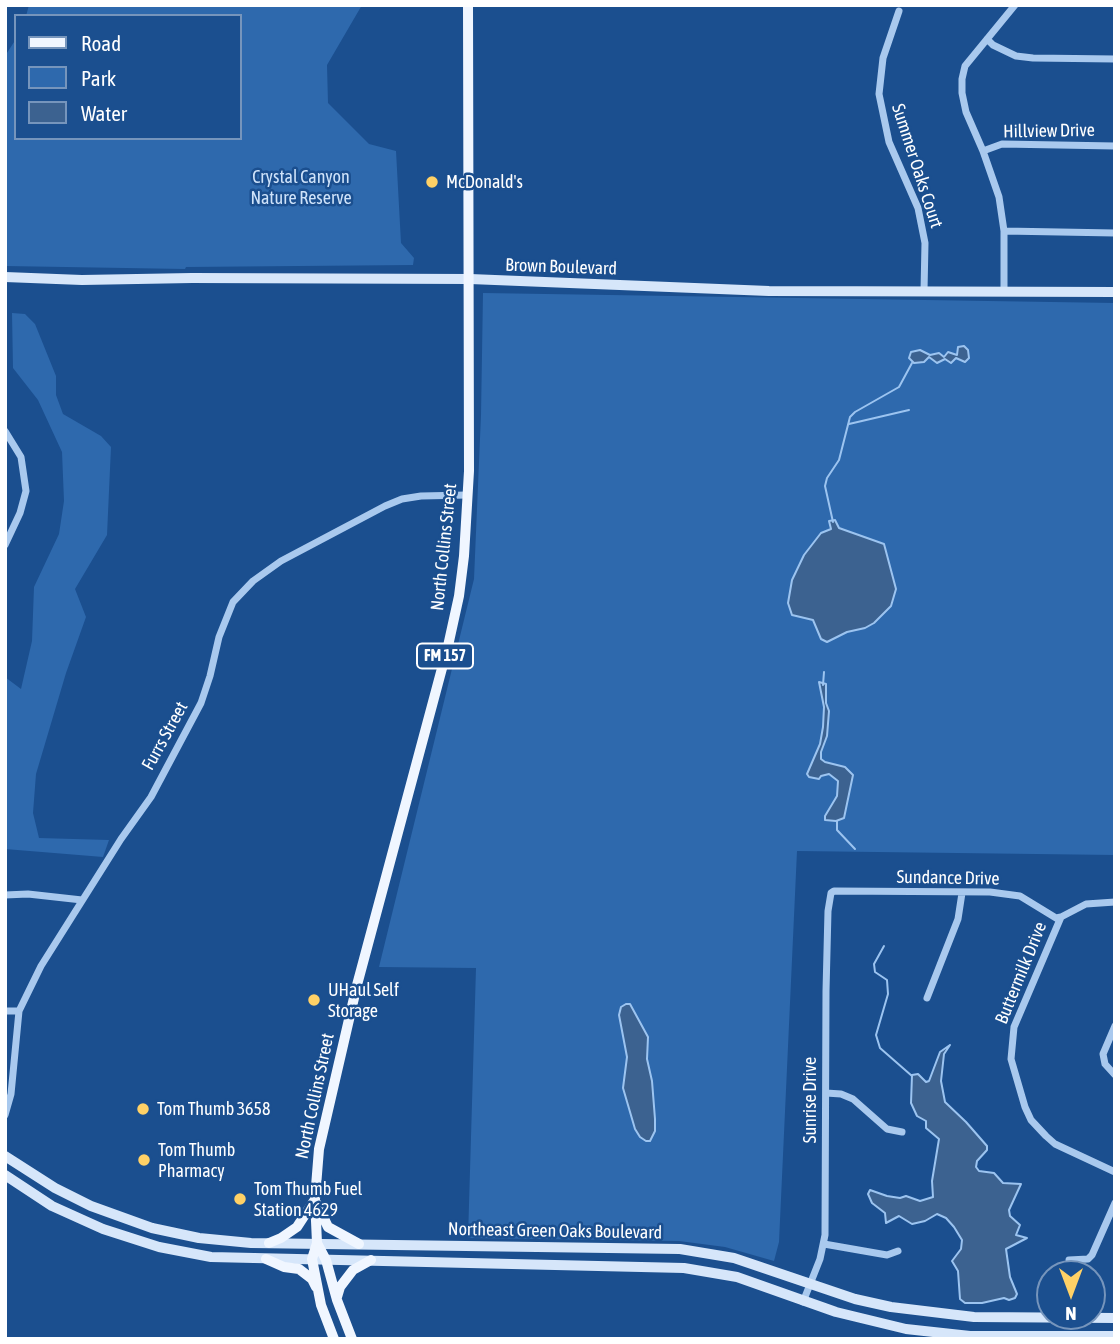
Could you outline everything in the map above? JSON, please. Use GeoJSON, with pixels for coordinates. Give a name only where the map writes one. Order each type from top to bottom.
{"type":"FeatureCollection","features":[{"type":"Feature","properties":{"kind":"main road","name":"North Collins Street"},"geometry":{"type":"LineString","coordinates":[[334,1339],[323,1312],[312,1259],[317,1243],[315,1199],[319,1149],[357,985],[459,596],[467,495],[470,279],[468,5]]}},
{"type":"Feature","properties":{"kind":"main road","name":"Brown Boulevard"},"geometry":{"type":"LineString","coordinates":[[5,277],[82,280],[470,279],[769,291],[1115,292]]}},
{"type":"Feature","properties":{"kind":"main road","name":"Northeast Green Oaks Boulevard"},"geometry":{"type":"LineString","coordinates":[[5,1156],[78,1200],[152,1228],[210,1240],[694,1250],[748,1262],[855,1299],[934,1314],[974,1317],[1115,1318]]}},
{"type":"Feature","properties":{"kind":"main road","name":"Northeast Green Oaks Boulevard"},"geometry":{"type":"LineString","coordinates":[[5,1175],[52,1206],[100,1227],[146,1244],[211,1257],[684,1268],[737,1278],[803,1302],[871,1322],[971,1336],[1115,1336]]}},
{"type":"Feature","properties":{"kind":"main road"},"geometry":{"type":"LineString","coordinates":[[269,1243],[289,1233],[302,1222],[315,1199]]}},
{"type":"Feature","properties":{"kind":"main road"},"geometry":{"type":"LineString","coordinates":[[315,1199],[328,1227],[359,1244]]}},
{"type":"Feature","properties":{"kind":"main road"},"geometry":{"type":"LineString","coordinates":[[146,1244],[152,1228]]}},
{"type":"Feature","properties":{"kind":"main road","name":"North Collins Street"},"geometry":{"type":"LineString","coordinates":[[317,1243],[326,1260],[352,1339]]}},
{"type":"Feature","properties":{"kind":"main road"},"geometry":{"type":"LineString","coordinates":[[464,1245],[464,1262]]}},
{"type":"Feature","properties":{"kind":"main road"},"geometry":{"type":"LineString","coordinates":[[266,1259],[284,1267],[299,1269],[312,1279],[318,1289]]}},
{"type":"Feature","properties":{"kind":"main road"},"geometry":{"type":"LineString","coordinates":[[337,1300],[340,1287],[353,1270],[370,1260]]}},
{"type":"Feature","properties":{"kind":"street"},"geometry":{"type":"LineString","coordinates":[[1004,291],[1004,231],[999,197],[984,151],[966,112],[961,79],[965,66],[1016,5]]}},
{"type":"Feature","properties":{"kind":"street","name":"Summer Oaks Court"},"geometry":{"type":"LineString","coordinates":[[899,11],[883,58],[879,94],[889,142],[918,208],[925,243],[924,291]]}},
{"type":"Feature","properties":{"kind":"street"},"geometry":{"type":"LineString","coordinates":[[987,39],[993,45],[1016,56],[1115,58]]}},
{"type":"Feature","properties":{"kind":"street","name":"Hillview Drive"},"geometry":{"type":"LineString","coordinates":[[984,151],[1002,144],[1115,146]]}},
{"type":"Feature","properties":{"kind":"street"},"geometry":{"type":"LineString","coordinates":[[1004,231],[1115,233]]}},
{"type":"Feature","properties":{"kind":"street"},"geometry":{"type":"LineString","coordinates":[[5,431],[21,457],[26,491],[20,513],[5,545]]}},
{"type":"Feature","properties":{"kind":"street","name":"Furrs Street"},"geometry":{"type":"LineString","coordinates":[[5,1115],[19,1011],[41,966],[151,797],[201,703],[229,610],[245,589],[281,561],[386,506],[402,499],[421,496],[467,495]]}},
{"type":"Feature","properties":{"kind":"street","name":"Sundance Drive"},"geometry":{"type":"LineString","coordinates":[[830,895],[834,891],[990,892],[1020,896],[1056,918],[1061,917]]}},
{"type":"Feature","properties":{"kind":"street"},"geometry":{"type":"LineString","coordinates":[[927,998],[958,919],[962,892]]}},
{"type":"Feature","properties":{"kind":"street"},"geometry":{"type":"LineString","coordinates":[[5,895],[28,894],[82,900]]}},
{"type":"Feature","properties":{"kind":"street","name":"Sunrise Drive"},"geometry":{"type":"LineString","coordinates":[[803,1302],[824,1244],[826,991],[830,895]]}},
{"type":"Feature","properties":{"kind":"street","name":"Buttermilk Drive"},"geometry":{"type":"LineString","coordinates":[[1115,902],[1086,904],[1061,917],[1014,1027],[1011,1059],[1028,1114],[1046,1136],[1055,1144],[1115,1172]]}},
{"type":"Feature","properties":{"kind":"street"},"geometry":{"type":"LineString","coordinates":[[5,1011],[19,1011]]}},
{"type":"Feature","properties":{"kind":"street"},"geometry":{"type":"LineString","coordinates":[[1115,1026],[1103,1054],[1105,1065],[1115,1075]]}},
{"type":"Feature","properties":{"kind":"street"},"geometry":{"type":"LineString","coordinates":[[826,1093],[841,1094],[853,1099],[887,1129],[902,1132]]}},
{"type":"Feature","properties":{"kind":"street"},"geometry":{"type":"LineString","coordinates":[[1069,1260],[1088,1259],[1092,1255],[1115,1203]]}},
{"type":"Feature","properties":{"kind":"street"},"geometry":{"type":"LineString","coordinates":[[824,1244],[882,1254],[898,1251]]}},
{"type":"Feature","properties":{"kind":"green space","name":"Crystal Canyon Nature Reserve"},"geometry":{"type":"Polygon","coordinates":[[[29,5],[362,5],[327,65],[328,103],[369,144],[396,151],[401,243],[414,258],[413,265],[185,269],[5,266],[5,56],[14,42],[14,140],[242,140],[242,14],[27,14],[29,5]]]}},
{"type":"Feature","properties":{"kind":"green space"},"geometry":{"type":"Polygon","coordinates":[[[483,293],[1115,303],[1115,855],[797,851],[779,1242],[774,1261],[725,1247],[679,1241],[468,1238],[476,968],[379,967],[474,579],[483,293]]]}},
{"type":"Feature","properties":{"kind":"green space"},"geometry":{"type":"Polygon","coordinates":[[[12,313],[25,314],[35,324],[56,376],[56,395],[63,414],[101,436],[111,447],[107,535],[75,589],[86,617],[36,774],[33,813],[39,838],[109,840],[103,857],[5,849],[5,677],[21,689],[32,641],[34,587],[59,534],[64,501],[62,452],[38,400],[13,368],[12,313]]]}},
{"type":"Feature","properties":{"kind":"water"},"geometry":{"type":"Polygon","coordinates":[[[964,346],[968,350],[969,358],[965,362],[956,358],[951,363],[945,359],[937,363],[929,357],[924,362],[914,363],[909,358],[911,352],[920,350],[930,355],[939,353],[944,357],[948,352],[957,355],[958,347],[964,346]]]}},
{"type":"Feature","properties":{"kind":"water"},"geometry":{"type":"Polygon","coordinates":[[[835,520],[839,528],[884,544],[896,589],[891,606],[874,623],[827,642],[821,639],[813,620],[792,615],[788,603],[792,580],[804,555],[821,533],[831,529],[829,521],[835,520]]]}},
{"type":"Feature","properties":{"kind":"water"},"geometry":{"type":"Polygon","coordinates":[[[819,682],[826,684],[829,711],[827,736],[821,759],[845,767],[853,775],[844,818],[836,821],[825,820],[825,816],[837,796],[838,781],[829,774],[819,779],[807,774],[820,744],[823,727],[824,707],[819,682]]]}},
{"type":"Feature","properties":{"kind":"water"},"geometry":{"type":"Polygon","coordinates":[[[630,1004],[648,1037],[647,1059],[655,1119],[655,1131],[650,1141],[640,1137],[635,1129],[623,1088],[627,1057],[619,1015],[621,1007],[630,1004]]]}},
{"type":"Feature","properties":{"kind":"water"},"geometry":{"type":"Polygon","coordinates":[[[950,1045],[944,1054],[941,1081],[945,1102],[987,1146],[976,1167],[979,1171],[994,1173],[1003,1183],[1021,1184],[1009,1210],[1010,1216],[1020,1225],[1016,1235],[1027,1238],[1006,1249],[1010,1277],[1017,1294],[1009,1300],[1004,1298],[982,1303],[965,1303],[960,1299],[958,1271],[952,1261],[961,1249],[962,1240],[946,1218],[937,1214],[912,1224],[899,1216],[886,1223],[885,1213],[872,1203],[868,1194],[870,1190],[887,1196],[906,1196],[920,1201],[933,1197],[932,1181],[939,1139],[926,1128],[926,1121],[917,1116],[911,1103],[912,1075],[918,1074],[926,1082],[929,1081],[940,1052],[950,1045]]]}},
{"type":"Feature","properties":{"kind":"waterway"},"geometry":{"type":"LineString","coordinates":[[833,522],[825,486],[839,460],[850,417],[899,387],[912,363]]}},
{"type":"Feature","properties":{"kind":"waterway"},"geometry":{"type":"LineString","coordinates":[[849,424],[909,410]]}},
{"type":"Feature","properties":{"kind":"waterway"},"geometry":{"type":"LineString","coordinates":[[823,685],[824,672]]}},
{"type":"Feature","properties":{"kind":"waterway"},"geometry":{"type":"LineString","coordinates":[[837,821],[837,830],[855,849]]}},
{"type":"Feature","properties":{"kind":"waterway"},"geometry":{"type":"LineString","coordinates":[[884,946],[874,964],[875,972],[887,980],[888,994],[876,1035],[880,1048],[912,1076]]}},
{"type":"Feature","properties":{"kind":"place","name":"McDonald's"},"geometry":{"type":"Point","coordinates":[432,182]}},
{"type":"Feature","properties":{"kind":"place","name":"UHaul Self Storage"},"geometry":{"type":"Point","coordinates":[314,1000]}},
{"type":"Feature","properties":{"kind":"place","name":"Tom Thumb 3658"},"geometry":{"type":"Point","coordinates":[143,1109]}},
{"type":"Feature","properties":{"kind":"place","name":"Tom Thumb Pharmacy"},"geometry":{"type":"Point","coordinates":[144,1160]}},
{"type":"Feature","properties":{"kind":"place","name":"Tom Thumb Fuel Station 4629"},"geometry":{"type":"Point","coordinates":[240,1199]}}]}
